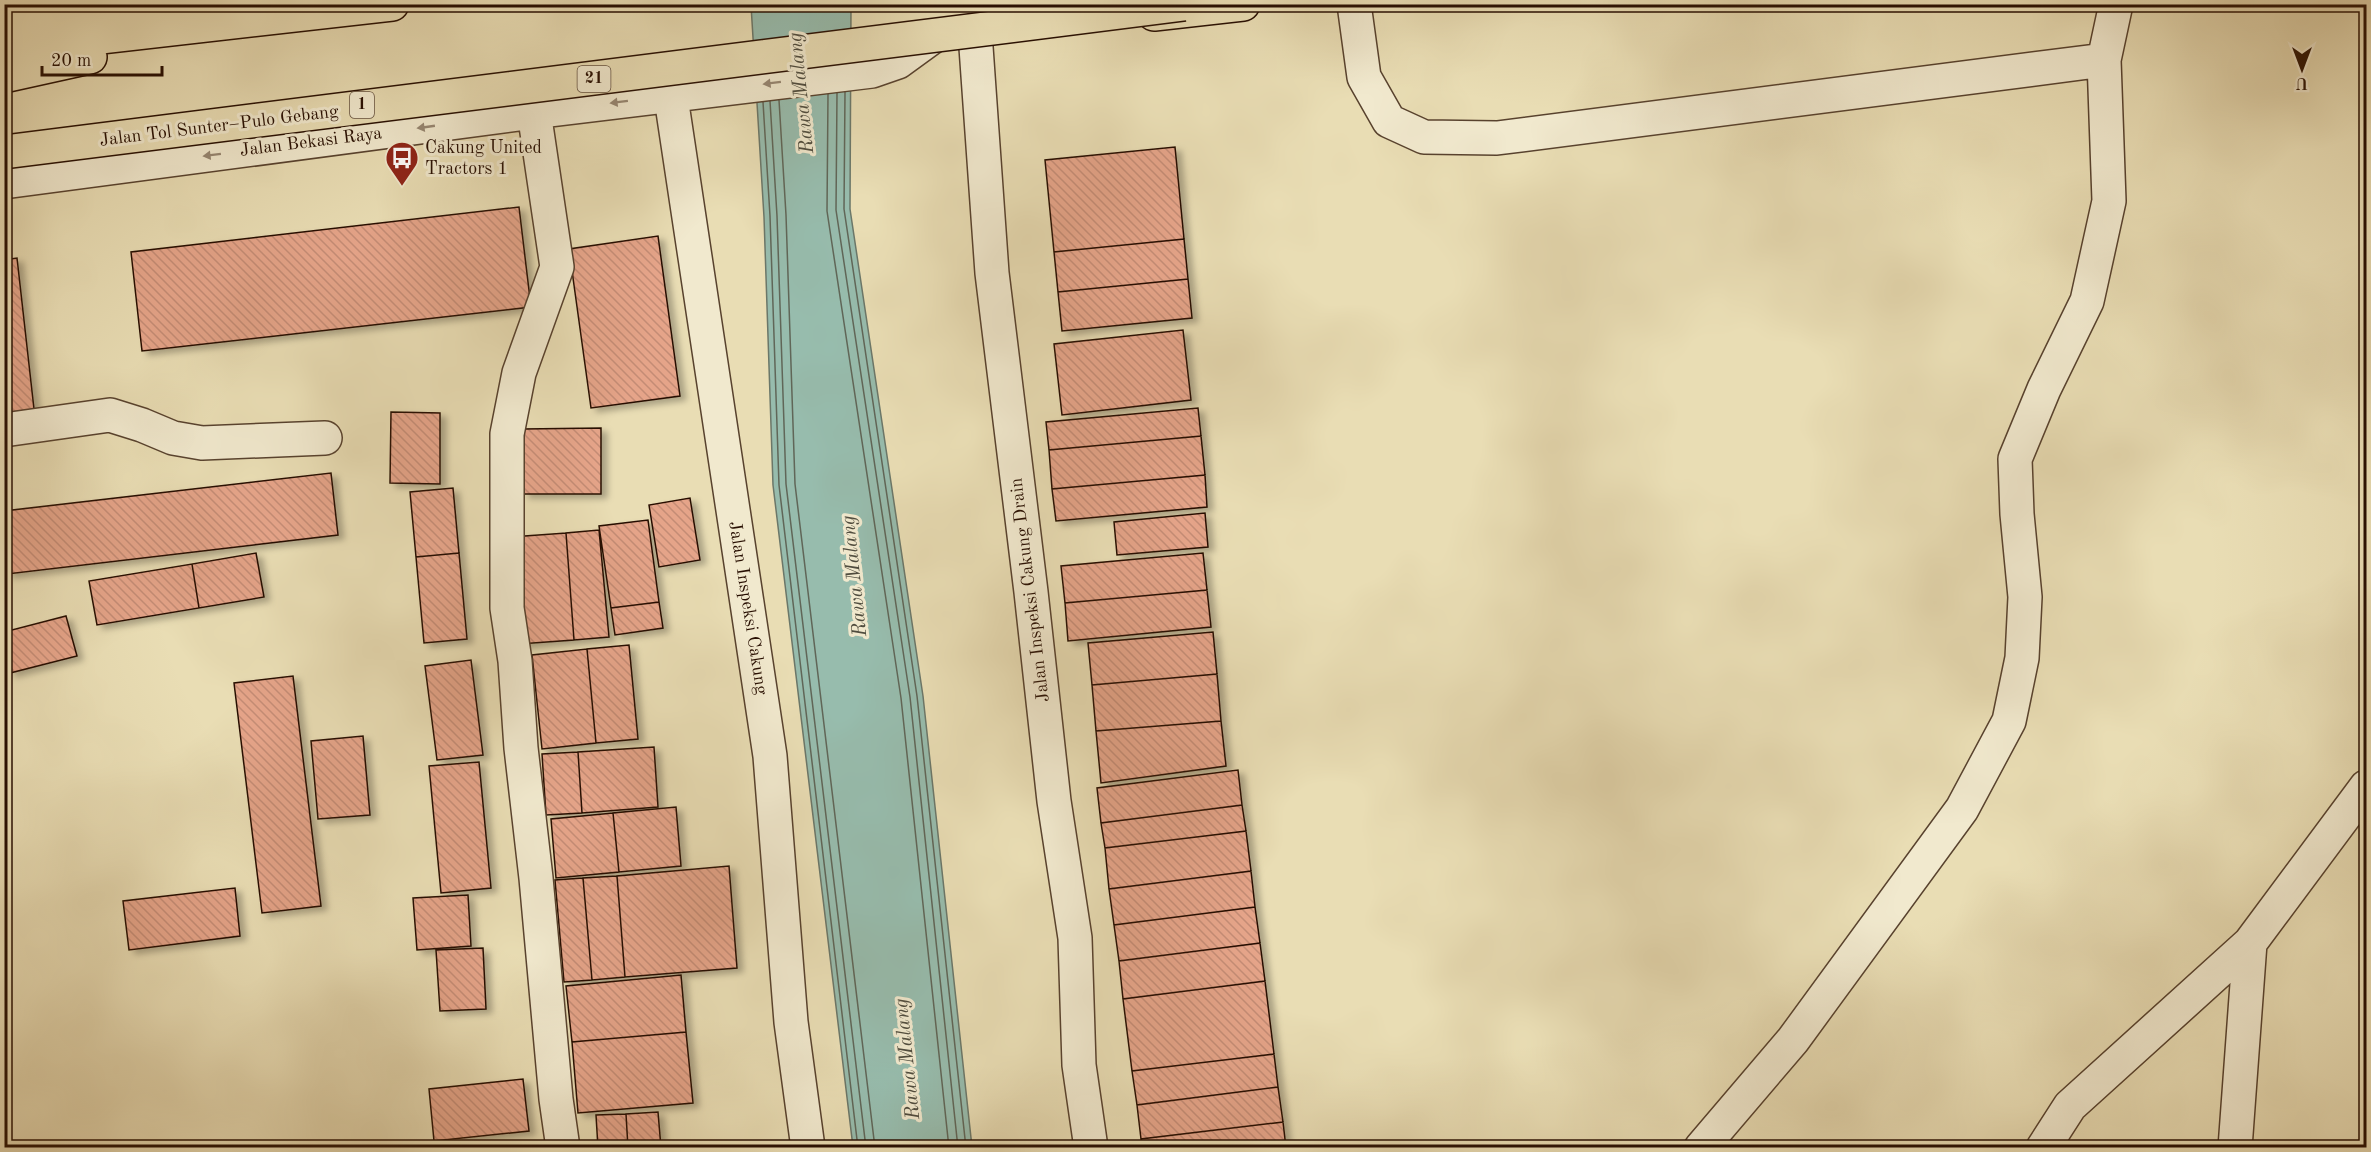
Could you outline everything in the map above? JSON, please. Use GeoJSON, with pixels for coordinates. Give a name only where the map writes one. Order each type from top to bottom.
{"type":"FeatureCollection","features":[{"type":"Feature","properties":{"kind":"highway"},"geometry":{"type":"LineString","coordinates":[[4,26],[159,4]]}},
{"type":"Feature","properties":{"kind":"highway"},"geometry":{"type":"LineString","coordinates":[[4,48],[392,4]]}},
{"type":"Feature","properties":{"kind":"highway","name":"Jalan Tol Sunter–Pulo Gebang"},"geometry":{"type":"LineString","coordinates":[[4,152],[1184,4]]}},
{"type":"Feature","properties":{"kind":"highway","name":"Jalan Bekasi Raya"},"geometry":{"type":"LineString","coordinates":[[4,145],[730,77],[871,59],[931,38],[1243,4]]}},
{"type":"Feature","properties":{"kind":"highway"},"geometry":{"type":"LineString","coordinates":[[4,76],[253,20]]}},
{"type":"Feature","properties":{"kind":"street"},"geometry":{"type":"LineString","coordinates":[[1354,4],[1364,77],[1389,121],[1424,137],[1497,138],[2104,60]]}},
{"type":"Feature","properties":{"kind":"street"},"geometry":{"type":"LineString","coordinates":[[1701,1148],[1793,1040],[1962,809],[2009,721],[2022,658],[2025,597],[2017,514],[2015,459],[2044,388],[2087,301],[2109,201],[2104,60],[2116,4]]}},
{"type":"Feature","properties":{"kind":"street","name":"Jalan Inspeksi Cakung Drain"},"geometry":{"type":"LineString","coordinates":[[975,33],[992,273],[1054,801],[1075,938],[1079,1065],[1091,1148]]}},
{"type":"Feature","properties":{"kind":"street","name":"Jalan Bekasi Raya"},"geometry":{"type":"LineString","coordinates":[[4,182],[534,112],[668,84]]}},
{"type":"Feature","properties":{"kind":"street","name":"Jalan Inspeksi Cakung"},"geometry":{"type":"LineString","coordinates":[[668,84],[770,756],[791,1022],[808,1148]]}},
{"type":"Feature","properties":{"kind":"street"},"geometry":{"type":"LineString","coordinates":[[534,112],[557,267],[519,373],[507,434],[507,608],[515,661],[521,748],[536,878],[556,1099],[563,1148]]}},
{"type":"Feature","properties":{"kind":"street"},"geometry":{"type":"LineString","coordinates":[[4,430],[110,415],[173,438],[202,443],[325,438]]}},
{"type":"Feature","properties":{"kind":"street"},"geometry":{"type":"LineString","coordinates":[[2043,1148],[2070,1107],[2250,943],[2367,786]]}},
{"type":"Feature","properties":{"kind":"street"},"geometry":{"type":"LineString","coordinates":[[2235,1148],[2250,943]]}},
{"type":"Feature","properties":{"kind":"water","name":"Rawa Malang"},"geometry":{"type":"Polygon","coordinates":[[[751,5],[851,5],[850,209],[923,696],[972,1147],[853,1147],[773,485],[764,217],[751,5]]]}},
{"type":"Feature","properties":{"kind":"building"},"geometry":{"type":"Polygon","coordinates":[[[1175,147],[1184,239],[1054,252],[1045,160],[1175,147]]]}},
{"type":"Feature","properties":{"kind":"building"},"geometry":{"type":"Polygon","coordinates":[[[519,207],[531,307],[142,351],[131,252],[519,207]]]}},
{"type":"Feature","properties":{"kind":"building"},"geometry":{"type":"Polygon","coordinates":[[[658,236],[680,396],[591,408],[569,249],[658,236]]]}},
{"type":"Feature","properties":{"kind":"building"},"geometry":{"type":"Polygon","coordinates":[[[1184,239],[1188,279],[1058,292],[1054,252],[1184,239]]]}},
{"type":"Feature","properties":{"kind":"building"},"geometry":{"type":"Polygon","coordinates":[[[17,258],[35,418],[4,422],[4,260],[17,258]]]}},
{"type":"Feature","properties":{"kind":"building"},"geometry":{"type":"Polygon","coordinates":[[[1188,279],[1192,318],[1062,331],[1058,292],[1188,279]]]}},
{"type":"Feature","properties":{"kind":"building"},"geometry":{"type":"Polygon","coordinates":[[[1183,330],[1191,400],[1062,415],[1054,344],[1183,330]]]}},
{"type":"Feature","properties":{"kind":"building"},"geometry":{"type":"Polygon","coordinates":[[[1198,408],[1201,436],[1049,450],[1046,422],[1198,408]]]}},
{"type":"Feature","properties":{"kind":"building"},"geometry":{"type":"Polygon","coordinates":[[[391,412],[440,413],[440,484],[390,483],[391,412]]]}},
{"type":"Feature","properties":{"kind":"building"},"geometry":{"type":"Polygon","coordinates":[[[601,428],[601,494],[523,494],[523,429],[601,428]]]}},
{"type":"Feature","properties":{"kind":"building"},"geometry":{"type":"Polygon","coordinates":[[[1201,436],[1205,475],[1052,489],[1049,450],[1201,436]]]}},
{"type":"Feature","properties":{"kind":"building"},"geometry":{"type":"Polygon","coordinates":[[[331,473],[338,535],[7,574],[4,549],[4,511],[331,473]]]}},
{"type":"Feature","properties":{"kind":"building"},"geometry":{"type":"Polygon","coordinates":[[[1205,475],[1207,507],[1056,521],[1052,489],[1205,475]]]}},
{"type":"Feature","properties":{"kind":"building"},"geometry":{"type":"Polygon","coordinates":[[[453,488],[459,553],[416,557],[410,492],[453,488]]]}},
{"type":"Feature","properties":{"kind":"building"},"geometry":{"type":"Polygon","coordinates":[[[690,498],[700,560],[659,567],[649,505],[690,498]]]}},
{"type":"Feature","properties":{"kind":"building"},"geometry":{"type":"Polygon","coordinates":[[[1205,513],[1208,547],[1117,555],[1114,522],[1205,513]]]}},
{"type":"Feature","properties":{"kind":"building"},"geometry":{"type":"Polygon","coordinates":[[[648,520],[659,602],[611,608],[599,526],[648,520]]]}},
{"type":"Feature","properties":{"kind":"building"},"geometry":{"type":"Polygon","coordinates":[[[599,530],[609,637],[574,640],[566,533],[599,530]]]}},
{"type":"Feature","properties":{"kind":"building"},"geometry":{"type":"Polygon","coordinates":[[[566,533],[574,640],[519,644],[511,537],[566,533]]]}},
{"type":"Feature","properties":{"kind":"building"},"geometry":{"type":"Polygon","coordinates":[[[256,553],[264,597],[199,608],[192,564],[256,553]]]}},
{"type":"Feature","properties":{"kind":"building"},"geometry":{"type":"Polygon","coordinates":[[[459,553],[467,639],[424,643],[416,557],[459,553]]]}},
{"type":"Feature","properties":{"kind":"building"},"geometry":{"type":"Polygon","coordinates":[[[1203,553],[1207,590],[1065,603],[1061,566],[1203,553]]]}},
{"type":"Feature","properties":{"kind":"building"},"geometry":{"type":"Polygon","coordinates":[[[192,564],[199,608],[97,625],[89,581],[192,564]]]}},
{"type":"Feature","properties":{"kind":"building"},"geometry":{"type":"Polygon","coordinates":[[[1207,590],[1211,627],[1068,641],[1065,603],[1207,590]]]}},
{"type":"Feature","properties":{"kind":"building"},"geometry":{"type":"Polygon","coordinates":[[[659,602],[663,628],[615,635],[611,608],[659,602]]]}},
{"type":"Feature","properties":{"kind":"building"},"geometry":{"type":"Polygon","coordinates":[[[66,616],[77,656],[10,673],[4,652],[4,632],[66,616]]]}},
{"type":"Feature","properties":{"kind":"building"},"geometry":{"type":"Polygon","coordinates":[[[1213,632],[1217,674],[1092,685],[1088,643],[1213,632]]]}},
{"type":"Feature","properties":{"kind":"building"},"geometry":{"type":"Polygon","coordinates":[[[629,645],[638,739],[596,743],[587,649],[629,645]]]}},
{"type":"Feature","properties":{"kind":"building"},"geometry":{"type":"Polygon","coordinates":[[[587,649],[596,743],[542,749],[532,655],[587,649]]]}},
{"type":"Feature","properties":{"kind":"building"},"geometry":{"type":"Polygon","coordinates":[[[471,660],[483,755],[437,760],[425,666],[471,660]]]}},
{"type":"Feature","properties":{"kind":"building"},"geometry":{"type":"Polygon","coordinates":[[[1217,674],[1221,721],[1096,731],[1092,685],[1217,674]]]}},
{"type":"Feature","properties":{"kind":"building"},"geometry":{"type":"Polygon","coordinates":[[[293,676],[321,906],[262,913],[234,683],[293,676]]]}},
{"type":"Feature","properties":{"kind":"building"},"geometry":{"type":"Polygon","coordinates":[[[1221,721],[1226,766],[1101,783],[1096,731],[1221,721]]]}},
{"type":"Feature","properties":{"kind":"building"},"geometry":{"type":"Polygon","coordinates":[[[363,736],[370,815],[318,819],[311,741],[363,736]]]}},
{"type":"Feature","properties":{"kind":"building"},"geometry":{"type":"Polygon","coordinates":[[[654,747],[658,807],[582,813],[578,752],[654,747]]]}},
{"type":"Feature","properties":{"kind":"building"},"geometry":{"type":"Polygon","coordinates":[[[578,752],[582,813],[546,815],[542,754],[578,752]]]}},
{"type":"Feature","properties":{"kind":"building"},"geometry":{"type":"Polygon","coordinates":[[[479,762],[491,888],[441,893],[429,766],[479,762]]]}},
{"type":"Feature","properties":{"kind":"building"},"geometry":{"type":"Polygon","coordinates":[[[1238,770],[1242,805],[1101,823],[1097,788],[1238,770]]]}},
{"type":"Feature","properties":{"kind":"building"},"geometry":{"type":"Polygon","coordinates":[[[1242,805],[1246,831],[1105,848],[1101,823],[1242,805]]]}},
{"type":"Feature","properties":{"kind":"building"},"geometry":{"type":"Polygon","coordinates":[[[676,807],[681,866],[619,872],[613,813],[676,807]]]}},
{"type":"Feature","properties":{"kind":"building"},"geometry":{"type":"Polygon","coordinates":[[[613,813],[619,872],[556,878],[551,819],[613,813]]]}},
{"type":"Feature","properties":{"kind":"building"},"geometry":{"type":"Polygon","coordinates":[[[1246,831],[1251,871],[1109,889],[1105,848],[1246,831]]]}},
{"type":"Feature","properties":{"kind":"building"},"geometry":{"type":"Polygon","coordinates":[[[729,866],[737,968],[625,977],[617,876],[729,866]]]}},
{"type":"Feature","properties":{"kind":"building"},"geometry":{"type":"Polygon","coordinates":[[[1251,871],[1255,907],[1114,925],[1109,889],[1251,871]]]}},
{"type":"Feature","properties":{"kind":"building"},"geometry":{"type":"Polygon","coordinates":[[[617,876],[625,977],[592,980],[583,878],[617,876]]]}},
{"type":"Feature","properties":{"kind":"building"},"geometry":{"type":"Polygon","coordinates":[[[583,878],[592,980],[564,982],[555,880],[583,878]]]}},
{"type":"Feature","properties":{"kind":"building"},"geometry":{"type":"Polygon","coordinates":[[[235,888],[240,936],[129,950],[123,901],[235,888]]]}},
{"type":"Feature","properties":{"kind":"building"},"geometry":{"type":"Polygon","coordinates":[[[468,895],[471,946],[417,950],[413,898],[468,895]]]}},
{"type":"Feature","properties":{"kind":"building"},"geometry":{"type":"Polygon","coordinates":[[[1255,907],[1260,943],[1119,961],[1114,925],[1255,907]]]}},
{"type":"Feature","properties":{"kind":"building"},"geometry":{"type":"Polygon","coordinates":[[[1260,943],[1265,981],[1123,999],[1119,961],[1260,943]]]}},
{"type":"Feature","properties":{"kind":"building"},"geometry":{"type":"Polygon","coordinates":[[[483,948],[486,1009],[440,1011],[436,950],[483,948]]]}},
{"type":"Feature","properties":{"kind":"building"},"geometry":{"type":"Polygon","coordinates":[[[681,975],[686,1032],[572,1042],[566,986],[681,975]]]}},
{"type":"Feature","properties":{"kind":"building"},"geometry":{"type":"Polygon","coordinates":[[[1265,981],[1274,1054],[1132,1071],[1123,999],[1265,981]]]}},
{"type":"Feature","properties":{"kind":"building"},"geometry":{"type":"Polygon","coordinates":[[[686,1032],[693,1103],[578,1113],[572,1042],[686,1032]]]}},
{"type":"Feature","properties":{"kind":"building"},"geometry":{"type":"Polygon","coordinates":[[[1274,1054],[1278,1087],[1137,1105],[1132,1071],[1274,1054]]]}},
{"type":"Feature","properties":{"kind":"building"},"geometry":{"type":"Polygon","coordinates":[[[523,1079],[529,1131],[434,1141],[429,1089],[523,1079]]]}},
{"type":"Feature","properties":{"kind":"building"},"geometry":{"type":"Polygon","coordinates":[[[1278,1087],[1283,1122],[1141,1139],[1137,1105],[1278,1087]]]}},
{"type":"Feature","properties":{"kind":"building"},"geometry":{"type":"Polygon","coordinates":[[[658,1112],[661,1148],[628,1148],[626,1114],[658,1112]]]}},
{"type":"Feature","properties":{"kind":"building"},"geometry":{"type":"Polygon","coordinates":[[[626,1114],[628,1148],[598,1148],[596,1115],[626,1114]]]}},
{"type":"Feature","properties":{"kind":"building"},"geometry":{"type":"Polygon","coordinates":[[[1283,1122],[1286,1148],[1142,1148],[1141,1139],[1283,1122]]]}},
{"type":"Feature","properties":{"kind":"building"},"geometry":{"type":"Polygon","coordinates":[[[527,1144],[527,1148],[491,1148],[491,1145],[527,1144]]]}},
{"type":"Feature","properties":{"kind":"building"},"geometry":{"type":"Polygon","coordinates":[[[491,1145],[491,1148],[426,1148],[491,1145]]]}},
{"type":"Feature","properties":{"kind":"place","name":"Cakung United Tractors 1"},"geometry":{"type":"Point","coordinates":[402,187]}}]}
